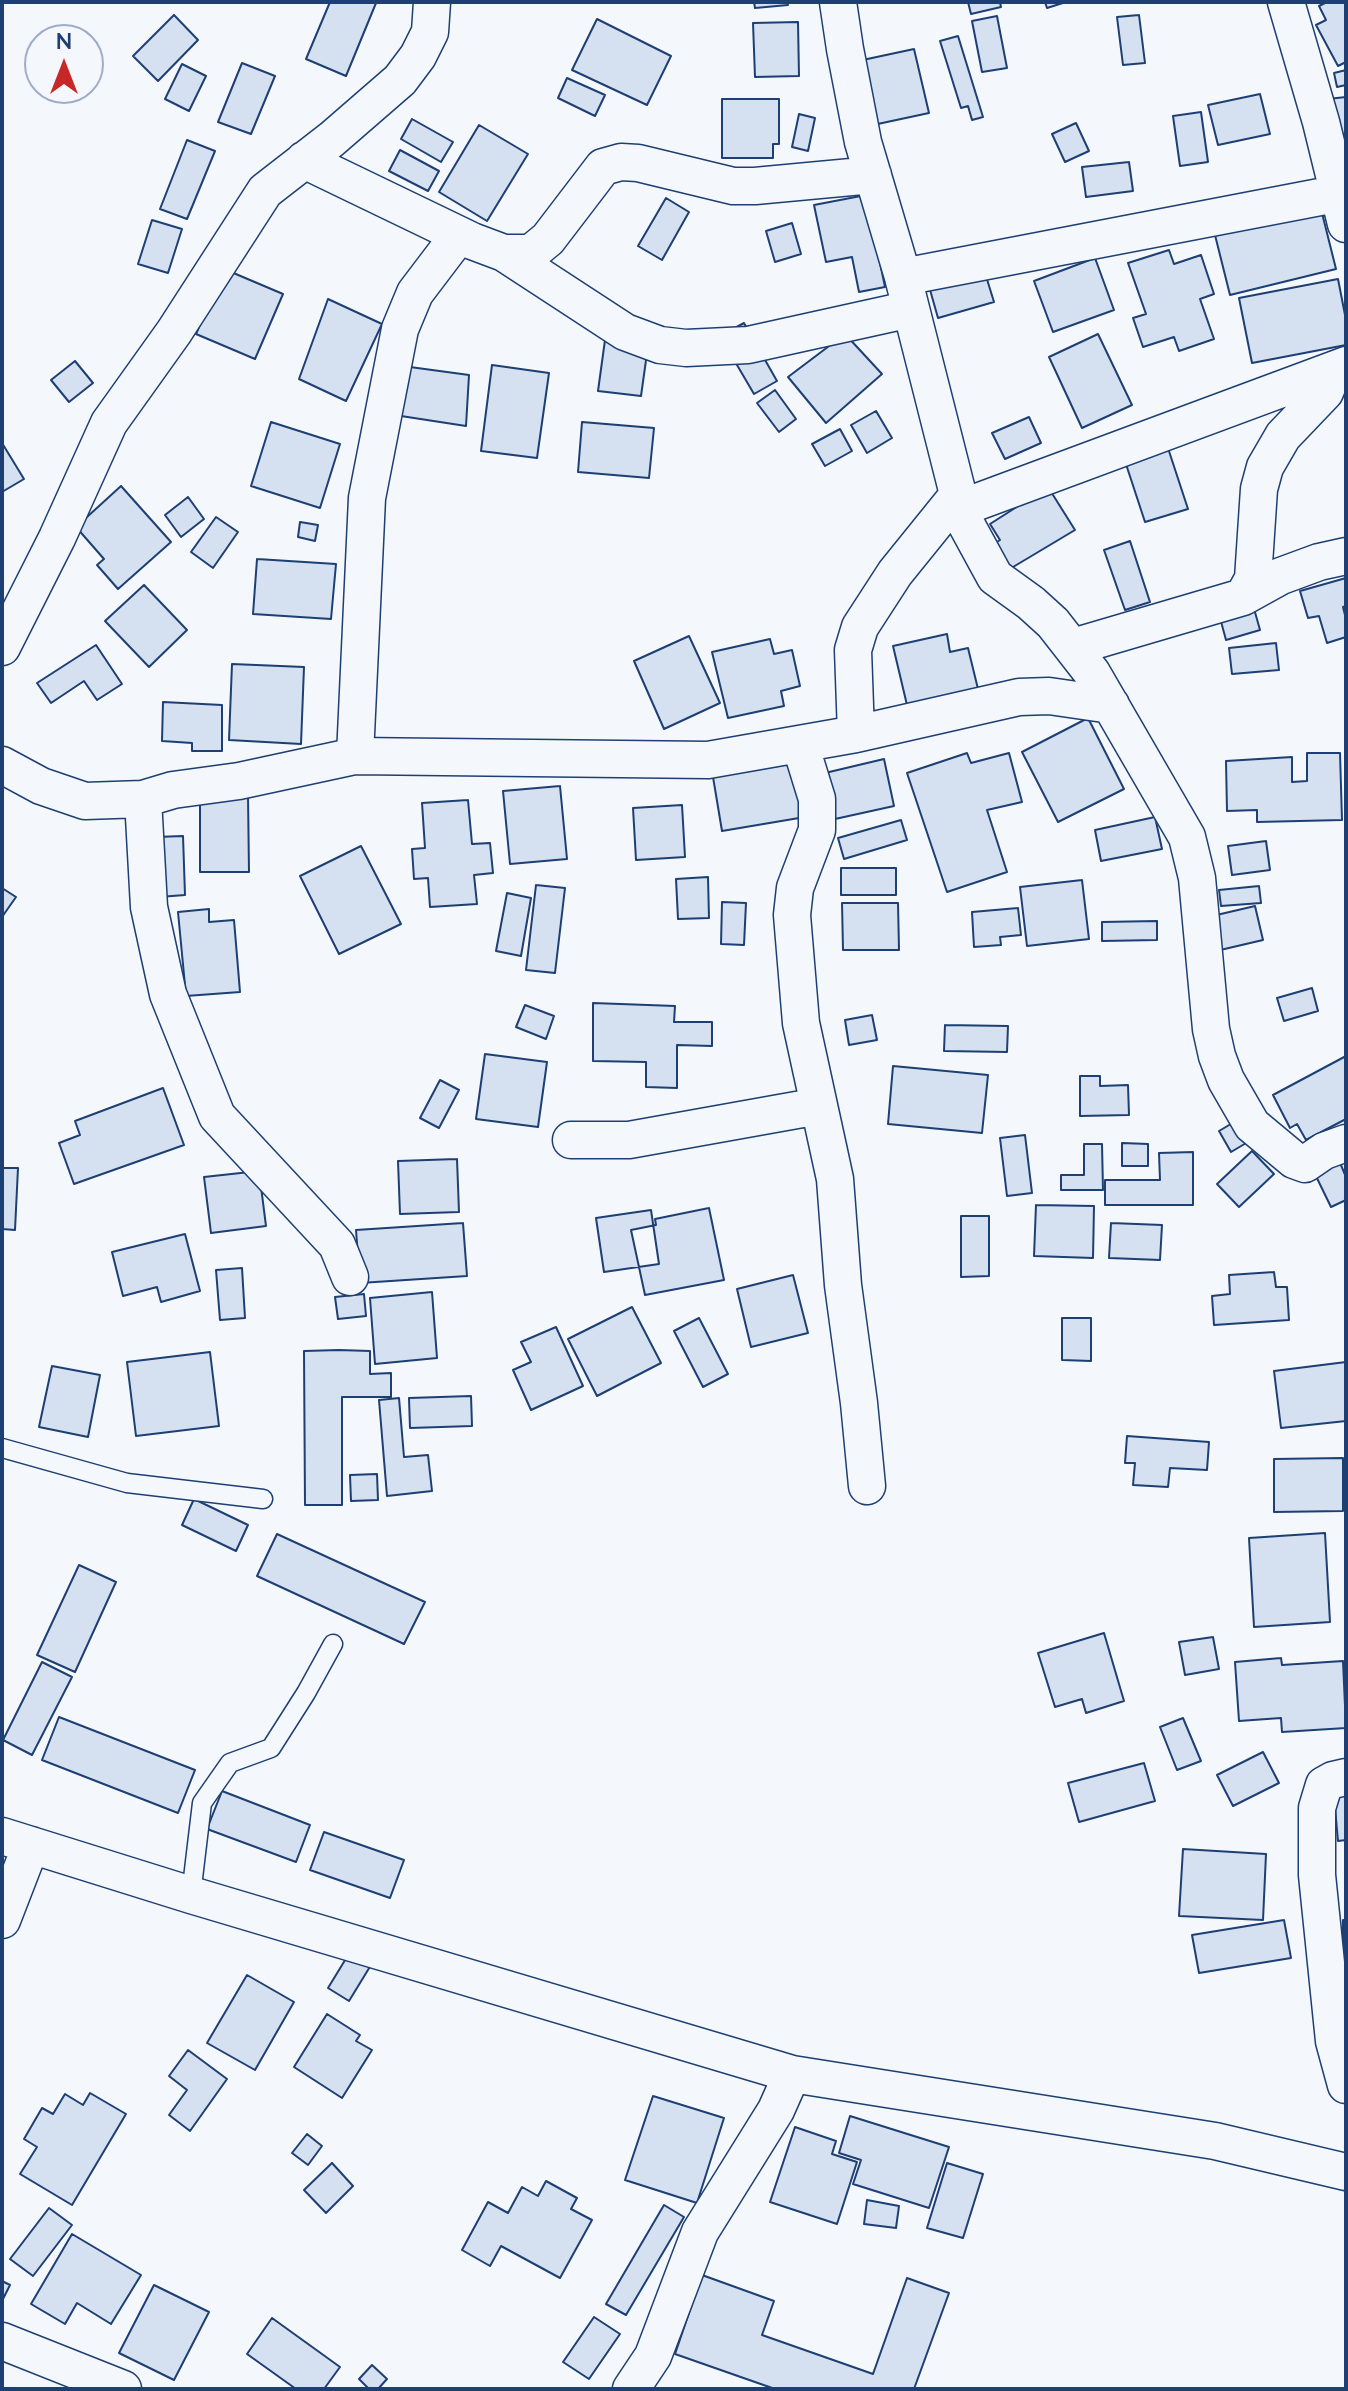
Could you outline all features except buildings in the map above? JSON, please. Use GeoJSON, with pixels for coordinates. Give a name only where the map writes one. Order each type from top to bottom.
{"type":"FeatureCollection","features":[{"type":"Feature","properties":{"kind":"street"},"geometry":{"type":"LineString","coordinates":[[2,647],[57,538],[109,423],[174,332],[265,191],[400,80],[418,56],[430,32],[432,2]]}},
{"type":"Feature","properties":{"kind":"street"},"geometry":{"type":"LineString","coordinates":[[838,2],[863,142],[907,293],[965,522],[995,577],[1031,603],[1073,647],[1111,705],[1187,837],[1197,878],[1211,1029],[1217,1056],[1226,1080],[1252,1125],[1294,1160],[1305,1164],[1324,1151],[1346,1143]]}},
{"type":"Feature","properties":{"kind":"street"},"geometry":{"type":"LineString","coordinates":[[304,160],[459,235],[504,253],[625,332],[660,345],[686,348],[748,345],[907,293],[1344,203],[1286,2]]}},
{"type":"Feature","properties":{"kind":"street"},"geometry":{"type":"LineString","coordinates":[[504,253],[531,253],[548,239],[603,167],[621,162],[638,163],[733,186],[873,175]]}},
{"type":"Feature","properties":{"kind":"street"},"geometry":{"type":"LineString","coordinates":[[355,756],[367,498],[400,329],[415,293],[459,235]]}},
{"type":"Feature","properties":{"kind":"street"},"geometry":{"type":"LineString","coordinates":[[856,734],[853,650],[860,627],[895,573],[959,501],[1340,368]]}},
{"type":"Feature","properties":{"kind":"street"},"geometry":{"type":"LineString","coordinates":[[1243,597],[1253,579],[1259,489],[1265,467],[1283,436],[1325,392],[1340,368]]}},
{"type":"Feature","properties":{"kind":"street"},"geometry":{"type":"LineString","coordinates":[[1073,647],[1243,597],[1281,576],[1346,556]]}},
{"type":"Feature","properties":{"kind":"street"},"geometry":{"type":"LineString","coordinates":[[3,768],[41,786],[85,801],[143,799],[173,790],[239,781],[355,756],[708,760],[856,734],[1019,697],[1049,696],[1111,705]]}},
{"type":"Feature","properties":{"kind":"street"},"geometry":{"type":"LineString","coordinates":[[800,744],[817,799],[817,830],[795,888],[792,915],[801,1023],[835,1179],[843,1285],[867,1486]]}},
{"type":"Feature","properties":{"kind":"street"},"geometry":{"type":"LineString","coordinates":[[143,799],[149,907],[168,994],[217,1116],[337,1245],[350,1277]]}},
{"type":"Feature","properties":{"kind":"street"},"geometry":{"type":"LineString","coordinates":[[571,1140],[629,1140],[819,1106]]}},
{"type":"Feature","properties":{"kind":"street"},"geometry":{"type":"LineString","coordinates":[[1346,1777],[1324,1785],[1320,1797],[1317,1808],[1317,1875],[1334,2041],[1346,2085]]}},
{"type":"Feature","properties":{"kind":"street"},"geometry":{"type":"LineString","coordinates":[[2,1920],[16,1840],[792,2074],[1215,2141],[1346,2172]]}},
{"type":"Feature","properties":{"kind":"street"},"geometry":{"type":"LineString","coordinates":[[631,2389],[653,2356],[700,2232],[776,2110],[792,2074]]}},
{"type":"Feature","properties":{"kind":"street"},"geometry":{"type":"LineString","coordinates":[[2,2341],[123,2389]]}},
{"type":"Feature","properties":{"kind":"lane"},"geometry":{"type":"LineString","coordinates":[[2,1448],[127,1483],[263,1499]]}},
{"type":"Feature","properties":{"kind":"lane"},"geometry":{"type":"LineString","coordinates":[[191,1895],[202,1803],[230,1763],[271,1748],[333,1644]]}}]}
